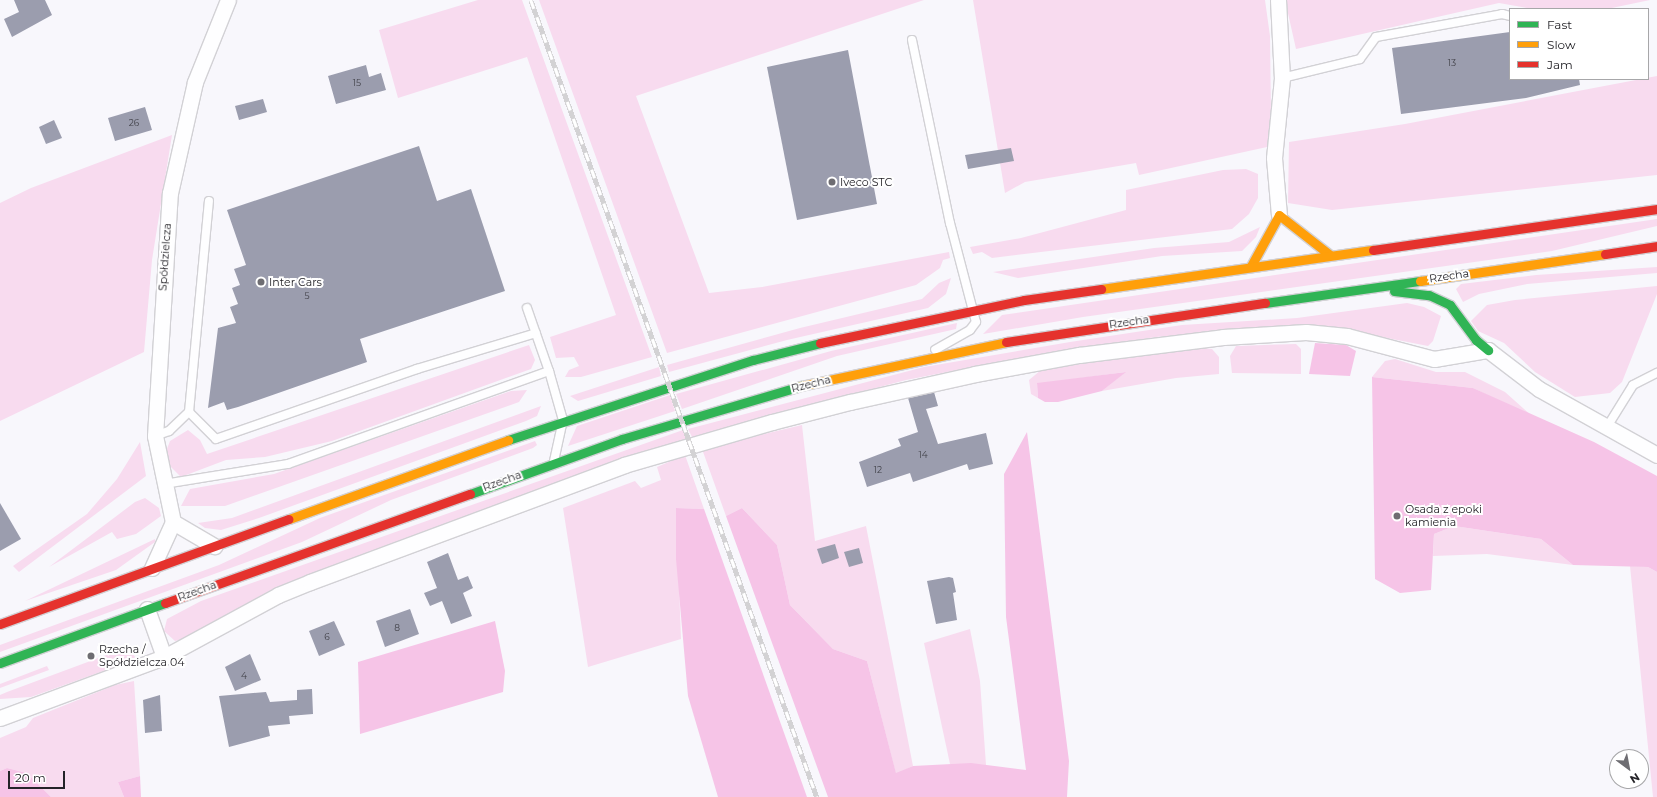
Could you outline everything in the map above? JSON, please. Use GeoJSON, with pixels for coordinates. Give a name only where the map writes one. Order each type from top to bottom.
{"type":"FeatureCollection","features":[{"type":"Feature","properties":{"kind":"main road"},"geometry":{"type":"LineString","coordinates":[[0,624],[563,420],[753,360],[973,309],[1252,266],[1657,209]]}},
{"type":"Feature","properties":{"kind":"main road"},"geometry":{"type":"LineString","coordinates":[[1252,266],[1279,215],[1330,256]]}},
{"type":"Feature","properties":{"kind":"main road","name":"Rzecha"},"geometry":{"type":"LineString","coordinates":[[0,663],[554,462],[740,402],[918,358],[1119,323],[1657,246]]}},
{"type":"Feature","properties":{"kind":"main road"},"geometry":{"type":"LineString","coordinates":[[1368,287],[1440,299],[1450,305],[1476,340],[1488,350]]}},
{"type":"Feature","properties":{"kind":"street","name":"Spółdzielcza"},"geometry":{"type":"LineString","coordinates":[[173,522],[155,436],[170,193],[194,82],[228,0]]}},
{"type":"Feature","properties":{"kind":"street"},"geometry":{"type":"LineString","coordinates":[[1278,0],[1282,78],[1274,158],[1279,215]]}},
{"type":"Feature","properties":{"kind":"street"},"geometry":{"type":"LineString","coordinates":[[0,718],[164,657],[278,595],[624,465],[772,422],[850,402],[1029,364],[1223,336],[1306,332],[1348,336],[1434,359],[1488,350],[1520,377],[1657,455]]}},
{"type":"Feature","properties":{"kind":"street"},"geometry":{"type":"LineString","coordinates":[[152,568],[173,522],[214,546]]}},
{"type":"Feature","properties":{"kind":"street"},"geometry":{"type":"LineString","coordinates":[[147,610],[164,657]]}},
{"type":"Feature","properties":{"kind":"lane"},"geometry":{"type":"LineString","coordinates":[[1282,78],[1360,59],[1376,37],[1502,14],[1509,16]]}},
{"type":"Feature","properties":{"kind":"lane"},"geometry":{"type":"LineString","coordinates":[[912,40],[950,223],[976,322],[970,330],[918,358]]}},
{"type":"Feature","properties":{"kind":"lane"},"geometry":{"type":"LineString","coordinates":[[155,436],[169,431],[189,412],[209,201]]}},
{"type":"Feature","properties":{"kind":"lane"},"geometry":{"type":"LineString","coordinates":[[527,308],[549,371],[563,420],[554,462]]}},
{"type":"Feature","properties":{"kind":"lane"},"geometry":{"type":"LineString","coordinates":[[189,412],[216,439],[418,369],[536,333]]}},
{"type":"Feature","properties":{"kind":"lane"},"geometry":{"type":"LineString","coordinates":[[164,484],[288,464],[549,371]]}},
{"type":"Feature","properties":{"kind":"lane"},"geometry":{"type":"LineString","coordinates":[[1607,427],[1633,385],[1657,373]]}},
{"type":"Feature","properties":{"kind":"shaded area"},"geometry":{"type":"Polygon","coordinates":[[[478,0],[522,0],[652,357],[581,377],[565,377],[569,370],[579,366],[574,357],[556,358],[550,337],[616,315],[527,57],[398,98],[379,30],[478,0]]]}},
{"type":"Feature","properties":{"kind":"shaded area"},"geometry":{"type":"Polygon","coordinates":[[[539,0],[924,0],[636,96],[709,293],[762,287],[949,252],[950,258],[943,260],[940,268],[916,285],[667,353],[539,0]]]}},
{"type":"Feature","properties":{"kind":"shaded area"},"geometry":{"type":"Polygon","coordinates":[[[973,0],[1265,0],[1270,36],[1271,116],[1267,147],[1139,175],[1136,163],[1025,182],[1005,193],[973,0]]]}},
{"type":"Feature","properties":{"kind":"shaded area"},"geometry":{"type":"Polygon","coordinates":[[[1285,0],[1650,0],[1612,8],[1527,8],[1499,3],[1296,49],[1285,0]]]}},
{"type":"Feature","properties":{"kind":"shaded area"},"geometry":{"type":"Polygon","coordinates":[[[1657,76],[1657,175],[1332,210],[1288,203],[1289,142],[1405,124],[1636,80],[1649,80],[1649,78],[1657,76]]]}},
{"type":"Feature","properties":{"kind":"shaded area"},"geometry":{"type":"Polygon","coordinates":[[[172,135],[152,260],[144,352],[0,421],[0,203],[31,188],[172,135]]]}},
{"type":"Feature","properties":{"kind":"shaded area"},"geometry":{"type":"Polygon","coordinates":[[[1246,169],[1258,174],[1258,198],[1249,214],[1232,229],[992,258],[982,252],[973,254],[970,247],[1021,238],[1126,210],[1126,190],[1223,170],[1246,169]]]}},
{"type":"Feature","properties":{"kind":"shaded area"},"geometry":{"type":"Polygon","coordinates":[[[1657,219],[1657,226],[1552,251],[1083,317],[983,334],[1002,315],[1657,219]]]}},
{"type":"Feature","properties":{"kind":"shaded area"},"geometry":{"type":"Polygon","coordinates":[[[1260,227],[1256,237],[1242,251],[1162,256],[1018,278],[993,272],[1154,248],[1229,242],[1260,227]]]}},
{"type":"Feature","properties":{"kind":"shaded area"},"geometry":{"type":"Polygon","coordinates":[[[1657,267],[1657,273],[1527,284],[1479,294],[1463,302],[1456,289],[1461,284],[1536,275],[1657,267]]]}},
{"type":"Feature","properties":{"kind":"shaded area"},"geometry":{"type":"Polygon","coordinates":[[[951,278],[946,294],[928,308],[787,340],[669,372],[667,365],[800,328],[922,299],[939,283],[951,278]]]}},
{"type":"Feature","properties":{"kind":"shaded area"},"geometry":{"type":"Polygon","coordinates":[[[1657,286],[1657,294],[1622,382],[1610,393],[1575,397],[1535,372],[1504,343],[1478,331],[1471,321],[1487,305],[1515,300],[1657,286]]]}},
{"type":"Feature","properties":{"kind":"shaded area"},"geometry":{"type":"Polygon","coordinates":[[[1407,303],[1424,307],[1441,316],[1433,341],[1428,346],[1326,326],[1248,329],[1156,337],[1019,358],[906,380],[692,437],[688,429],[924,367],[1070,342],[1182,325],[1297,318],[1407,303]]]}},
{"type":"Feature","properties":{"kind":"shaded area"},"geometry":{"type":"Polygon","coordinates":[[[957,323],[956,329],[837,356],[682,409],[676,394],[831,351],[957,323]]]}},
{"type":"Feature","properties":{"kind":"shaded area"},"geometry":{"type":"Polygon","coordinates":[[[1315,343],[1346,345],[1356,351],[1350,376],[1309,374],[1315,343]]]}},
{"type":"Feature","properties":{"kind":"shaded area"},"geometry":{"type":"Polygon","coordinates":[[[1296,344],[1301,349],[1301,374],[1232,373],[1230,356],[1236,346],[1296,344]]]}},
{"type":"Feature","properties":{"kind":"shaded area"},"geometry":{"type":"Polygon","coordinates":[[[529,345],[535,360],[531,369],[332,441],[265,457],[226,460],[181,477],[170,466],[165,454],[170,441],[188,430],[200,440],[207,454],[529,345]]]}},
{"type":"Feature","properties":{"kind":"shaded area"},"geometry":{"type":"Polygon","coordinates":[[[1195,347],[1212,349],[1219,357],[1219,374],[1176,378],[1102,391],[1125,372],[1037,384],[1038,398],[1031,394],[1029,380],[1041,370],[1195,347]]]}},
{"type":"Feature","properties":{"kind":"shaded area"},"geometry":{"type":"Polygon","coordinates":[[[1395,359],[1436,372],[1465,372],[1505,392],[1533,417],[1473,388],[1372,377],[1385,361],[1395,359]]]}},
{"type":"Feature","properties":{"kind":"shaded area"},"geometry":{"type":"Polygon","coordinates":[[[659,367],[661,376],[578,401],[570,396],[659,367]]]}},
{"type":"Feature","properties":{"kind":"shaded area"},"geometry":{"type":"Polygon","coordinates":[[[1126,372],[1102,391],[1058,402],[1045,402],[1038,398],[1037,383],[1126,372]]]}},
{"type":"Feature","properties":{"kind":"shaded area"},"geometry":{"type":"Polygon","coordinates":[[[1372,377],[1473,388],[1594,442],[1657,476],[1657,572],[1648,567],[1573,565],[1541,539],[1454,526],[1434,534],[1431,590],[1400,593],[1375,579],[1372,377]]]}},
{"type":"Feature","properties":{"kind":"shaded area"},"geometry":{"type":"Polygon","coordinates":[[[527,390],[519,402],[225,506],[181,506],[190,489],[274,474],[511,391],[527,390]]]}},
{"type":"Feature","properties":{"kind":"shaded area"},"geometry":{"type":"Polygon","coordinates":[[[670,395],[675,411],[568,446],[577,426],[670,395]]]}},
{"type":"Feature","properties":{"kind":"shaded area"},"geometry":{"type":"Polygon","coordinates":[[[541,406],[537,416],[526,421],[259,518],[221,530],[205,528],[198,523],[232,518],[541,406]]]}},
{"type":"Feature","properties":{"kind":"shaded area"},"geometry":{"type":"Polygon","coordinates":[[[802,425],[815,541],[866,526],[913,766],[896,774],[867,661],[833,649],[790,605],[777,545],[742,508],[726,516],[702,449],[802,425]]]}},
{"type":"Feature","properties":{"kind":"shaded area"},"geometry":{"type":"Polygon","coordinates":[[[683,430],[686,440],[273,589],[187,638],[175,641],[164,631],[167,619],[201,601],[683,430]]]}},
{"type":"Feature","properties":{"kind":"shaded area"},"geometry":{"type":"Polygon","coordinates":[[[1027,432],[1069,761],[1067,797],[828,797],[726,516],[742,508],[777,545],[790,605],[833,649],[867,661],[896,773],[913,766],[971,763],[1026,770],[1006,617],[1004,474],[1027,432]]]}},
{"type":"Feature","properties":{"kind":"shaded area"},"geometry":{"type":"Polygon","coordinates":[[[535,441],[537,445],[533,448],[391,500],[302,542],[0,652],[0,645],[219,565],[320,518],[535,441]]]}},
{"type":"Feature","properties":{"kind":"shaded area"},"geometry":{"type":"Polygon","coordinates":[[[140,442],[146,476],[19,572],[13,566],[87,514],[117,479],[140,442]]]}},
{"type":"Feature","properties":{"kind":"shaded area"},"geometry":{"type":"Polygon","coordinates":[[[685,455],[704,509],[676,508],[681,639],[588,667],[563,508],[635,481],[641,488],[661,480],[657,467],[685,455]]]}},
{"type":"Feature","properties":{"kind":"shaded area"},"geometry":{"type":"Polygon","coordinates":[[[145,498],[159,508],[161,516],[136,534],[117,539],[112,532],[49,567],[135,502],[145,498]]]}},
{"type":"Feature","properties":{"kind":"shaded area"},"geometry":{"type":"Polygon","coordinates":[[[676,508],[704,509],[807,797],[718,797],[688,696],[676,559],[676,508]]]}},
{"type":"Feature","properties":{"kind":"shaded area"},"geometry":{"type":"Polygon","coordinates":[[[1454,526],[1541,539],[1573,565],[1487,554],[1433,556],[1434,534],[1454,526]]]}},
{"type":"Feature","properties":{"kind":"shaded area"},"geometry":{"type":"Polygon","coordinates":[[[155,539],[155,542],[116,570],[25,601],[155,539]]]}},
{"type":"Feature","properties":{"kind":"shaded area"},"geometry":{"type":"Polygon","coordinates":[[[1630,566],[1648,567],[1657,572],[1657,797],[1653,797],[1630,566]]]}},
{"type":"Feature","properties":{"kind":"shaded area"},"geometry":{"type":"Polygon","coordinates":[[[495,621],[505,671],[503,692],[360,734],[358,662],[495,621]]]}},
{"type":"Feature","properties":{"kind":"shaded area"},"geometry":{"type":"Polygon","coordinates":[[[970,629],[980,681],[986,765],[950,764],[924,643],[970,629]]]}},
{"type":"Feature","properties":{"kind":"shaded area"},"geometry":{"type":"Polygon","coordinates":[[[128,647],[135,657],[134,660],[31,697],[0,699],[0,695],[7,692],[128,647]]]}},
{"type":"Feature","properties":{"kind":"shaded area"},"geometry":{"type":"Polygon","coordinates":[[[47,666],[49,670],[0,688],[0,684],[47,666]]]}},
{"type":"Feature","properties":{"kind":"shaded area"},"geometry":{"type":"Polygon","coordinates":[[[134,681],[140,776],[118,782],[124,797],[51,797],[27,773],[7,768],[0,771],[0,738],[26,727],[33,718],[115,685],[134,681]]]}},
{"type":"Feature","properties":{"kind":"shaded area"},"geometry":{"type":"Polygon","coordinates":[[[7,768],[27,773],[51,797],[0,797],[0,771],[7,768]]]}},
{"type":"Feature","properties":{"kind":"shaded area"},"geometry":{"type":"Polygon","coordinates":[[[140,776],[141,797],[124,797],[118,782],[140,776]]]}},
{"type":"Feature","properties":{"kind":"building"},"geometry":{"type":"Polygon","coordinates":[[[14,0],[45,0],[52,15],[12,37],[4,19],[19,12],[14,0]]]}},
{"type":"Feature","properties":{"kind":"building"},"geometry":{"type":"Polygon","coordinates":[[[1509,32],[1509,80],[1579,80],[1580,85],[1526,98],[1401,114],[1392,48],[1509,32]]]}},
{"type":"Feature","properties":{"kind":"building"},"geometry":{"type":"Polygon","coordinates":[[[848,50],[877,204],[797,220],[767,67],[848,50]]]}},
{"type":"Feature","properties":{"kind":"building"},"geometry":{"type":"Polygon","coordinates":[[[366,65],[369,77],[381,73],[386,90],[336,104],[328,76],[366,65]]]}},
{"type":"Feature","properties":{"kind":"building"},"geometry":{"type":"Polygon","coordinates":[[[263,99],[267,112],[239,120],[235,106],[263,99]]]}},
{"type":"Feature","properties":{"kind":"building"},"geometry":{"type":"Polygon","coordinates":[[[145,107],[152,130],[115,141],[108,118],[145,107]]]}},
{"type":"Feature","properties":{"kind":"building"},"geometry":{"type":"Polygon","coordinates":[[[54,120],[62,138],[46,144],[39,127],[54,120]]]}},
{"type":"Feature","properties":{"kind":"building"},"geometry":{"type":"Polygon","coordinates":[[[419,146],[437,201],[471,189],[505,291],[360,339],[367,362],[238,407],[227,410],[224,402],[208,408],[218,328],[236,323],[230,307],[238,304],[232,288],[240,285],[234,269],[246,265],[227,210],[419,146]]]}},
{"type":"Feature","properties":{"kind":"building"},"geometry":{"type":"Polygon","coordinates":[[[1011,148],[1014,161],[968,169],[965,155],[1011,148]]]}},
{"type":"Feature","properties":{"kind":"building"},"geometry":{"type":"Polygon","coordinates":[[[934,392],[938,406],[926,409],[938,444],[986,433],[993,464],[969,470],[967,464],[913,482],[910,473],[867,487],[859,462],[901,446],[898,439],[918,432],[908,398],[934,392]]]}},
{"type":"Feature","properties":{"kind":"building"},"geometry":{"type":"Polygon","coordinates":[[[0,503],[21,539],[0,551],[0,503]]]}},
{"type":"Feature","properties":{"kind":"building"},"geometry":{"type":"Polygon","coordinates":[[[835,544],[839,558],[822,564],[817,549],[835,544]]]}},
{"type":"Feature","properties":{"kind":"building"},"geometry":{"type":"Polygon","coordinates":[[[859,548],[863,563],[849,567],[844,552],[859,548]]]}},
{"type":"Feature","properties":{"kind":"building"},"geometry":{"type":"Polygon","coordinates":[[[448,553],[458,580],[468,576],[473,588],[463,593],[472,616],[451,624],[442,601],[430,606],[424,593],[437,588],[427,562],[448,553]]]}},
{"type":"Feature","properties":{"kind":"building"},"geometry":{"type":"Polygon","coordinates":[[[949,577],[953,578],[956,592],[953,593],[957,620],[936,624],[927,581],[949,577]]]}},
{"type":"Feature","properties":{"kind":"building"},"geometry":{"type":"Polygon","coordinates":[[[410,609],[419,634],[385,647],[376,621],[410,609]]]}},
{"type":"Feature","properties":{"kind":"building"},"geometry":{"type":"Polygon","coordinates":[[[334,621],[345,645],[319,656],[309,631],[334,621]]]}},
{"type":"Feature","properties":{"kind":"building"},"geometry":{"type":"Polygon","coordinates":[[[250,654],[261,680],[235,691],[225,667],[250,654]]]}},
{"type":"Feature","properties":{"kind":"building"},"geometry":{"type":"Polygon","coordinates":[[[312,689],[313,714],[289,716],[290,724],[268,726],[270,736],[229,747],[219,696],[266,692],[270,702],[297,700],[297,690],[312,689]]]}},
{"type":"Feature","properties":{"kind":"building"},"geometry":{"type":"Polygon","coordinates":[[[160,695],[162,731],[145,733],[143,700],[160,695]]]}},
{"type":"Feature","properties":{"kind":"railway"},"geometry":{"type":"LineString","coordinates":[[531,0],[817,797]]}},
{"type":"Feature","properties":{"kind":"traffic: fast"},"geometry":{"type":"LineString","coordinates":[[1265,303],[1420,281]]}},
{"type":"Feature","properties":{"kind":"traffic: fast"},"geometry":{"type":"LineString","coordinates":[[1394,291],[1429,295],[1450,305],[1476,340],[1488,350]]}},
{"type":"Feature","properties":{"kind":"traffic: fast"},"geometry":{"type":"LineString","coordinates":[[508,440],[753,360],[820,343]]}},
{"type":"Feature","properties":{"kind":"traffic: fast"},"geometry":{"type":"LineString","coordinates":[[470,494],[622,439],[801,386]]}},
{"type":"Feature","properties":{"kind":"traffic: fast"},"geometry":{"type":"LineString","coordinates":[[0,663],[165,603]]}},
{"type":"Feature","properties":{"kind":"traffic: slow"},"geometry":{"type":"LineString","coordinates":[[1251,266],[1279,215],[1330,255]]}},
{"type":"Feature","properties":{"kind":"traffic: slow"},"geometry":{"type":"LineString","coordinates":[[1101,289],[1373,250]]}},
{"type":"Feature","properties":{"kind":"traffic: slow"},"geometry":{"type":"LineString","coordinates":[[1420,281],[1605,254]]}},
{"type":"Feature","properties":{"kind":"traffic: slow"},"geometry":{"type":"LineString","coordinates":[[801,386],[1006,342]]}},
{"type":"Feature","properties":{"kind":"traffic: slow"},"geometry":{"type":"LineString","coordinates":[[289,519],[508,440]]}},
{"type":"Feature","properties":{"kind":"traffic: jam"},"geometry":{"type":"LineString","coordinates":[[1373,250],[1657,209]]}},
{"type":"Feature","properties":{"kind":"traffic: jam"},"geometry":{"type":"LineString","coordinates":[[1605,254],[1657,246]]}},
{"type":"Feature","properties":{"kind":"traffic: jam"},"geometry":{"type":"LineString","coordinates":[[820,343],[1024,300],[1101,289]]}},
{"type":"Feature","properties":{"kind":"traffic: jam"},"geometry":{"type":"LineString","coordinates":[[1006,342],[1265,303]]}},
{"type":"Feature","properties":{"kind":"traffic: jam"},"geometry":{"type":"LineString","coordinates":[[165,603],[470,494]]}},
{"type":"Feature","properties":{"kind":"traffic: jam"},"geometry":{"type":"LineString","coordinates":[[0,624],[289,519]]}},
{"type":"Feature","properties":{"kind":"place","name":"Iveco STC"},"geometry":{"type":"Point","coordinates":[832,182]}},
{"type":"Feature","properties":{"kind":"place","name":"Inter Cars"},"geometry":{"type":"Point","coordinates":[261,282]}},
{"type":"Feature","properties":{"kind":"place","name":"Osada z epoki kamienia"},"geometry":{"type":"Point","coordinates":[1397,516]}},
{"type":"Feature","properties":{"kind":"place","name":"Rzecha / Spółdzielcza 04"},"geometry":{"type":"Point","coordinates":[91,656]}}]}
